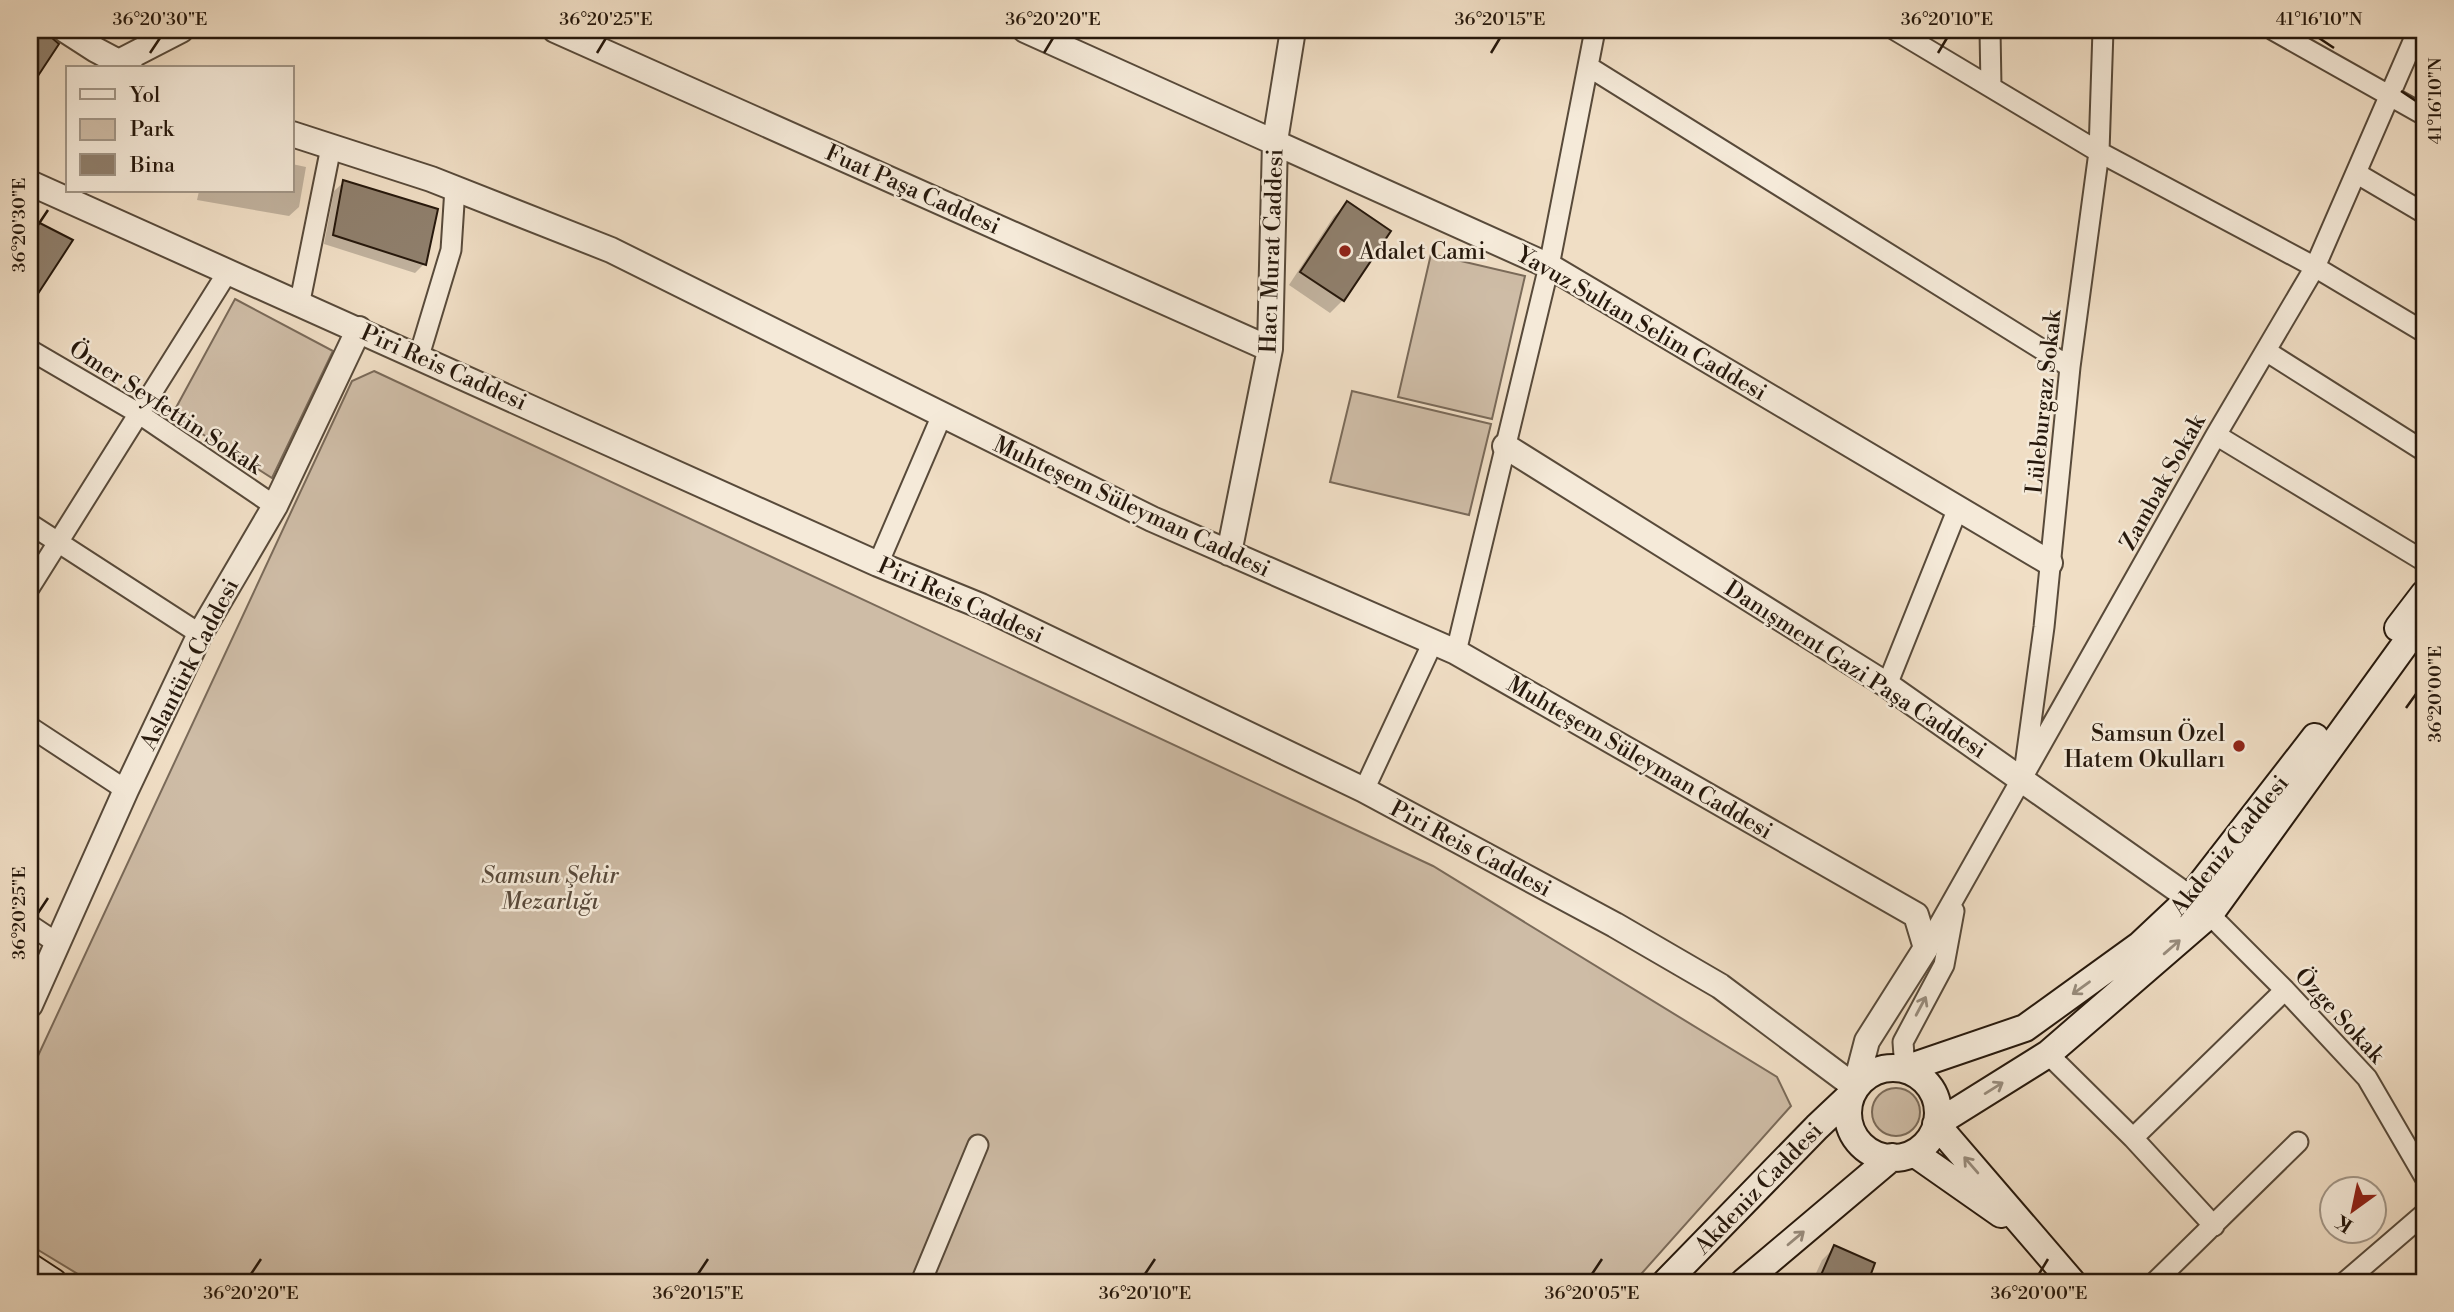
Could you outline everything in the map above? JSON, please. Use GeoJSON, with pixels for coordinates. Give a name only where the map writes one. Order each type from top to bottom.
{"type":"FeatureCollection","features":[{"type":"Feature","properties":{"kind":"main road","name":"Akdeniz Caddesi"},"geometry":{"type":"LineString","coordinates":[[1905,1069],[2025,1028],[2200,905],[2424,594]]}},
{"type":"Feature","properties":{"kind":"main road","name":"Akdeniz Caddesi"},"geometry":{"type":"LineString","coordinates":[[1936,1124],[2048,1054],[2200,905],[2424,618]]}},
{"type":"Feature","properties":{"kind":"main road"},"geometry":{"type":"LineString","coordinates":[[1744,1282],[1903,1155],[1926,1143],[1938,1115],[1936,1099],[1929,1086],[1905,1069],[1877,1070],[1865,1077],[1853,1091],[1847,1114],[1857,1141],[1868,1151],[1883,1157],[1903,1155],[2032,1235]]}},
{"type":"Feature","properties":{"kind":"main road","name":"Akdeniz Caddesi"},"geometry":{"type":"LineString","coordinates":[[1665,1282],[1853,1091]]}},
{"type":"Feature","properties":{"kind":"main road"},"geometry":{"type":"LineString","coordinates":[[1936,1124],[2072,1282]]}},
{"type":"Feature","properties":{"kind":"main road"},"geometry":{"type":"LineString","coordinates":[[30,1267],[53,1282]]}},
{"type":"Feature","properties":{"kind":"street"},"geometry":{"type":"LineString","coordinates":[[65,30],[124,65],[181,30]]}},
{"type":"Feature","properties":{"kind":"street","name":"Fuat Paşa Caddesi"},"geometry":{"type":"LineString","coordinates":[[555,30],[1270,349]]}},
{"type":"Feature","properties":{"kind":"street","name":"Yavuz Sultan Selim Caddesi"},"geometry":{"type":"LineString","coordinates":[[1025,30],[1549,266],[2050,563]]}},
{"type":"Feature","properties":{"kind":"street","name":"Hacı Murat Caddesi"},"geometry":{"type":"LineString","coordinates":[[1229,553],[1270,349],[1275,141],[1293,30]]}},
{"type":"Feature","properties":{"kind":"street"},"geometry":{"type":"LineString","coordinates":[[1456,652],[1549,266],[1595,30]]}},
{"type":"Feature","properties":{"kind":"street"},"geometry":{"type":"LineString","coordinates":[[1895,30],[2099,152],[2315,267],[2424,332]]}},
{"type":"Feature","properties":{"kind":"street"},"geometry":{"type":"LineString","coordinates":[[1990,30],[1991,87]]}},
{"type":"Feature","properties":{"kind":"street","name":"Lüleburgaz Sokak"},"geometry":{"type":"LineString","coordinates":[[2023,779],[2050,563],[2070,367],[2099,152],[2103,30]]}},
{"type":"Feature","properties":{"kind":"street"},"geometry":{"type":"LineString","coordinates":[[2273,30],[2424,115]]}},
{"type":"Feature","properties":{"kind":"street","name":"Zambak Sokak"},"geometry":{"type":"LineString","coordinates":[[1926,948],[2216,435],[2315,267],[2418,30]]}},
{"type":"Feature","properties":{"kind":"street"},"geometry":{"type":"LineString","coordinates":[[1589,66],[2070,367]]}},
{"type":"Feature","properties":{"kind":"street","name":"Muhteşem Süleyman Caddesi"},"geometry":{"type":"LineString","coordinates":[[294,135],[455,188],[611,250],[1152,519],[1456,652],[1916,915],[1926,948]]}},
{"type":"Feature","properties":{"kind":"street"},"geometry":{"type":"LineString","coordinates":[[299,306],[331,147]]}},
{"type":"Feature","properties":{"kind":"street"},"geometry":{"type":"LineString","coordinates":[[2356,173],[2424,213]]}},
{"type":"Feature","properties":{"kind":"street","name":"Piri Reis Caddesi"},"geometry":{"type":"LineString","coordinates":[[30,183],[878,564],[981,606],[1364,790],[1615,925],[1720,986],[1853,1091]]}},
{"type":"Feature","properties":{"kind":"street"},"geometry":{"type":"LineString","coordinates":[[419,356],[451,250],[455,188]]}},
{"type":"Feature","properties":{"kind":"street"},"geometry":{"type":"LineString","coordinates":[[30,587],[227,273]]}},
{"type":"Feature","properties":{"kind":"street","name":"Aslantürk Caddesi"},"geometry":{"type":"LineString","coordinates":[[30,1004],[126,790],[200,634],[275,506],[359,329]]}},
{"type":"Feature","properties":{"kind":"street","name":"Ömer Seyfettin Sokak"},"geometry":{"type":"LineString","coordinates":[[30,350],[138,413],[275,506]]}},
{"type":"Feature","properties":{"kind":"street"},"geometry":{"type":"LineString","coordinates":[[2266,351],[2424,451]]}},
{"type":"Feature","properties":{"kind":"street"},"geometry":{"type":"LineString","coordinates":[[878,564],[942,415]]}},
{"type":"Feature","properties":{"kind":"street"},"geometry":{"type":"LineString","coordinates":[[2216,435],[2424,561]]}},
{"type":"Feature","properties":{"kind":"street","name":"Danışment Gazi Paşa Caddesi"},"geometry":{"type":"LineString","coordinates":[[1505,446],[1887,685],[2200,905]]}},
{"type":"Feature","properties":{"kind":"street"},"geometry":{"type":"LineString","coordinates":[[1887,685],[1958,508]]}},
{"type":"Feature","properties":{"kind":"street"},"geometry":{"type":"LineString","coordinates":[[30,524],[200,634]]}},
{"type":"Feature","properties":{"kind":"street"},"geometry":{"type":"LineString","coordinates":[[1364,790],[1433,642]]}},
{"type":"Feature","properties":{"kind":"street"},"geometry":{"type":"LineString","coordinates":[[30,726],[126,790]]}},
{"type":"Feature","properties":{"kind":"street"},"geometry":{"type":"LineString","coordinates":[[1905,1069],[1903,1042],[1944,965],[1957,894]]}},
{"type":"Feature","properties":{"kind":"street","name":"Özge Sokak"},"geometry":{"type":"LineString","coordinates":[[2200,905],[2285,990],[2367,1078],[2424,1176]]}},
{"type":"Feature","properties":{"kind":"street"},"geometry":{"type":"LineString","coordinates":[[30,925],[57,943]]}},
{"type":"Feature","properties":{"kind":"street"},"geometry":{"type":"LineString","coordinates":[[1853,1091],[1867,1041],[1926,948]]}},
{"type":"Feature","properties":{"kind":"street"},"geometry":{"type":"LineString","coordinates":[[2133,1138],[2285,990]]}},
{"type":"Feature","properties":{"kind":"street"},"geometry":{"type":"LineString","coordinates":[[2048,1054],[2133,1138],[2214,1226]]}},
{"type":"Feature","properties":{"kind":"street"},"geometry":{"type":"LineString","coordinates":[[2155,1282],[2298,1142]]}},
{"type":"Feature","properties":{"kind":"street"},"geometry":{"type":"LineString","coordinates":[[921,1282],[978,1145]]}},
{"type":"Feature","properties":{"kind":"street"},"geometry":{"type":"LineString","coordinates":[[2345,1282],[2424,1214]]}},
{"type":"Feature","properties":{"kind":"green space"},"geometry":{"type":"Polygon","coordinates":[[[1431,254],[1525,276],[1492,419],[1398,397],[1431,254]]]}},
{"type":"Feature","properties":{"kind":"green space"},"geometry":{"type":"Polygon","coordinates":[[[235,299],[333,351],[272,478],[172,415],[235,299]]]}},
{"type":"Feature","properties":{"kind":"green space","name":"Samsun Şehir Mezarlığı"},"geometry":{"type":"Polygon","coordinates":[[[374,371],[1433,866],[1777,1077],[1791,1106],[1634,1282],[91,1282],[30,1245],[30,1073],[352,381],[374,371]]]}},
{"type":"Feature","properties":{"kind":"green space"},"geometry":{"type":"Polygon","coordinates":[[[1352,391],[1491,424],[1469,515],[1330,482],[1352,391]]]}},
{"type":"Feature","properties":{"kind":"green space"},"geometry":{"type":"Polygon","coordinates":[[[1896,1088],[1905,1089],[1913,1095],[1919,1103],[1919,1121],[1913,1129],[1905,1135],[1896,1136],[1887,1135],[1879,1129],[1873,1121],[1872,1112],[1873,1103],[1879,1095],[1887,1089],[1896,1088]]]}},
{"type":"Feature","properties":{"kind":"building"},"geometry":{"type":"Polygon","coordinates":[[[30,30],[43,30],[59,44],[30,88],[30,30]]]}},
{"type":"Feature","properties":{"kind":"building"},"geometry":{"type":"Polygon","coordinates":[[[343,180],[438,209],[426,265],[333,235],[343,180]]]}},
{"type":"Feature","properties":{"kind":"building","name":"Adalet Cami"},"geometry":{"type":"Polygon","coordinates":[[[1347,201],[1391,231],[1344,301],[1300,272],[1347,201]]]}},
{"type":"Feature","properties":{"kind":"building"},"geometry":{"type":"Polygon","coordinates":[[[30,218],[73,240],[30,306],[30,218]]]}},
{"type":"Feature","properties":{"kind":"building"},"geometry":{"type":"Polygon","coordinates":[[[1834,1245],[1875,1263],[1868,1282],[1818,1282],[1834,1245]]]}},
{"type":"Feature","properties":{"kind":"place","name":"Adalet Cami"},"geometry":{"type":"Point","coordinates":[1345,251]}},
{"type":"Feature","properties":{"kind":"place","name":"Samsun Özel Hatem Okulları"},"geometry":{"type":"Point","coordinates":[2239,746]}}]}
